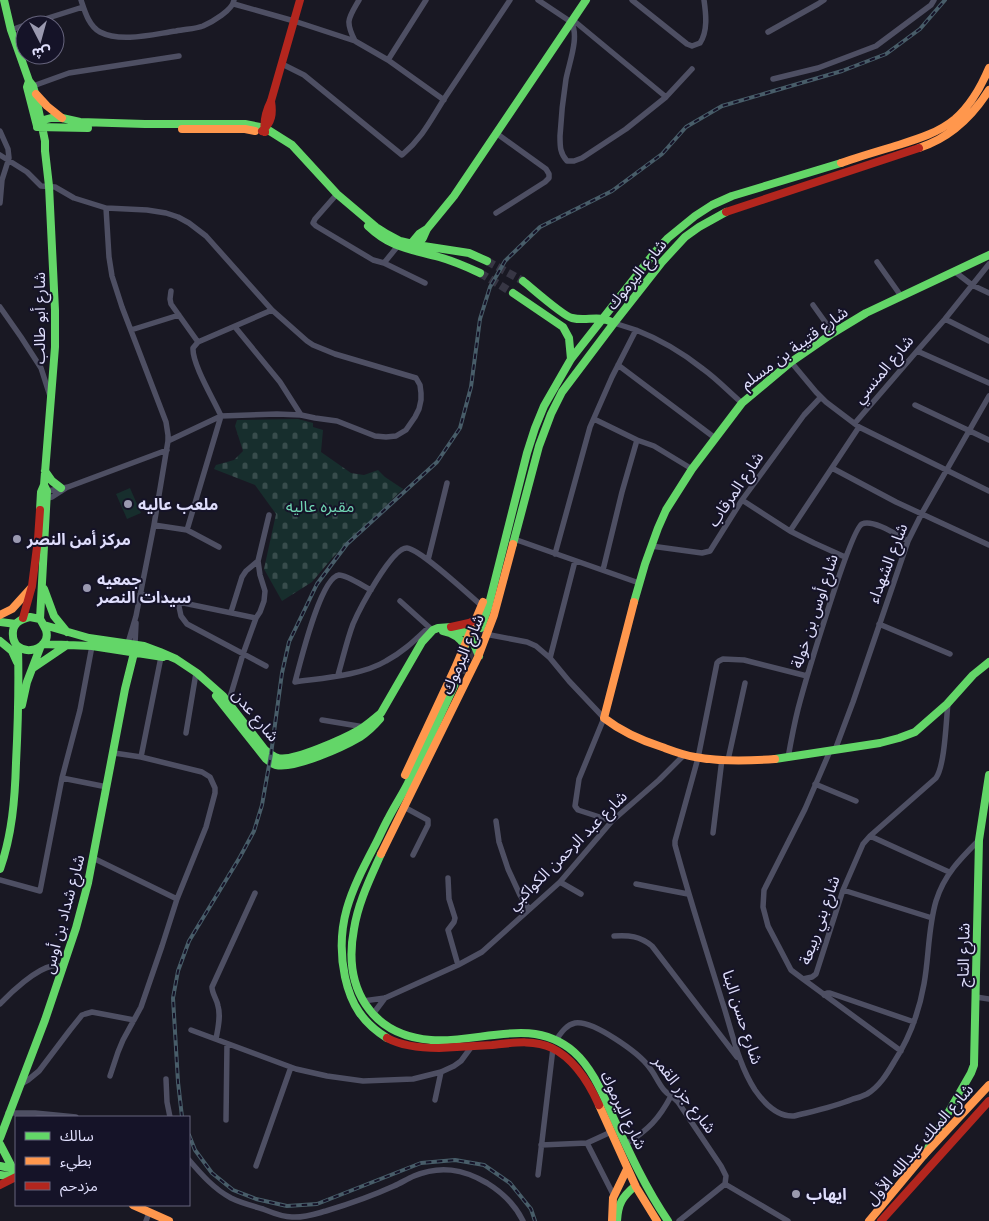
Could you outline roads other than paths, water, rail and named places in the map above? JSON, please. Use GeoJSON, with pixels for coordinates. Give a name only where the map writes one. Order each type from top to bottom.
{"type":"FeatureCollection","features":[{"type":"Feature","properties":{"kind":"main road","name":"شارع أبو طالب"},"geometry":{"type":"LineString","coordinates":[[4,0],[11,30],[32,87],[40,124],[41,142],[45,151],[49,186],[55,340],[45,471],[42,622]]}},
{"type":"Feature","properties":{"kind":"main road"},"geometry":{"type":"LineString","coordinates":[[264,132],[265,114],[271,101],[300,0]]}},
{"type":"Feature","properties":{"kind":"main road"},"geometry":{"type":"LineString","coordinates":[[412,247],[423,238],[454,196],[586,0]]}},
{"type":"Feature","properties":{"kind":"main road","name":"شارع اليرموك"},"geometry":{"type":"LineString","coordinates":[[477,624],[488,608],[527,453],[544,406],[571,359],[668,238],[695,216],[712,205],[732,196],[918,139],[936,131],[951,122],[974,97],[985,79],[989,68]]}},
{"type":"Feature","properties":{"kind":"main road","name":"شارع أبو طالب"},"geometry":{"type":"LineString","coordinates":[[32,87],[28,87],[40,124]]}},
{"type":"Feature","properties":{"kind":"main road"},"geometry":{"type":"LineString","coordinates":[[32,87],[47,106],[62,118]]}},
{"type":"Feature","properties":{"kind":"main road","name":"شارع اليرموك"},"geometry":{"type":"LineString","coordinates":[[657,1221],[645,1205],[635,1186],[582,1074],[543,1035],[505,1034],[452,1040],[416,1038],[392,1030],[373,1014],[363,1001],[356,982],[351,949],[353,930],[362,898],[388,839],[488,635],[545,428],[567,385],[614,323],[672,251],[685,237],[699,227],[730,210],[917,149],[938,140],[965,123],[989,90]]}},
{"type":"Feature","properties":{"kind":"main road"},"geometry":{"type":"LineString","coordinates":[[40,124],[51,118],[62,118],[80,122],[245,124],[264,132],[288,148],[384,240],[397,247],[458,251],[487,261]]}},
{"type":"Feature","properties":{"kind":"main road"},"geometry":{"type":"LineString","coordinates":[[40,124],[145,129],[245,129],[264,132]]}},
{"type":"Feature","properties":{"kind":"main road"},"geometry":{"type":"LineString","coordinates":[[337,195],[387,234],[412,247],[480,272]]}},
{"type":"Feature","properties":{"kind":"main road","name":"شارع قتيبة بن مسلم"},"geometry":{"type":"LineString","coordinates":[[604,718],[639,583],[658,528],[666,510],[692,469],[742,403],[791,362],[866,313],[989,255]]}},
{"type":"Feature","properties":{"kind":"main road"},"geometry":{"type":"LineString","coordinates":[[523,281],[568,317],[580,320],[604,318],[614,323]]}},
{"type":"Feature","properties":{"kind":"main road"},"geometry":{"type":"LineString","coordinates":[[513,293],[567,330],[570,340],[571,359]]}},
{"type":"Feature","properties":{"kind":"main road"},"geometry":{"type":"LineString","coordinates":[[387,821],[401,783],[469,636],[477,624],[520,463],[527,453]]}},
{"type":"Feature","properties":{"kind":"main road"},"geometry":{"type":"LineString","coordinates":[[45,471],[52,481],[64,488]]}},
{"type":"Feature","properties":{"kind":"main road","name":"شارع أبو طالب"},"geometry":{"type":"LineString","coordinates":[[23,618],[32,586],[44,493]]}},
{"type":"Feature","properties":{"kind":"main road"},"geometry":{"type":"LineString","coordinates":[[0,615],[12,609],[32,586]]}},
{"type":"Feature","properties":{"kind":"main road"},"geometry":{"type":"LineString","coordinates":[[43,586],[54,616],[68,633]]}},
{"type":"Feature","properties":{"kind":"main road"},"geometry":{"type":"LineString","coordinates":[[0,868],[8,844],[11,822],[19,719],[17,645],[12,638],[12,630],[23,618],[30,617],[42,622],[46,630],[46,638],[27,682],[19,719]]}},
{"type":"Feature","properties":{"kind":"main road"},"geometry":{"type":"LineString","coordinates":[[0,622],[16,624]]}},
{"type":"Feature","properties":{"kind":"main road","name":"شارع عدن"},"geometry":{"type":"LineString","coordinates":[[42,622],[68,633],[131,648],[173,661],[196,675]]}},
{"type":"Feature","properties":{"kind":"main road"},"geometry":{"type":"LineString","coordinates":[[432,630],[456,625],[477,624]]}},
{"type":"Feature","properties":{"kind":"main road"},"geometry":{"type":"LineString","coordinates":[[451,627],[469,636],[479,656]]}},
{"type":"Feature","properties":{"kind":"main road"},"geometry":{"type":"LineString","coordinates":[[432,630],[455,634],[465,646]]}},
{"type":"Feature","properties":{"kind":"main road","name":"شارع عدن"},"geometry":{"type":"LineString","coordinates":[[228,705],[238,725],[272,764],[289,764],[318,755],[358,737],[370,730],[380,720],[432,630]]}},
{"type":"Feature","properties":{"kind":"main road","name":"شارع عدن"},"geometry":{"type":"LineString","coordinates":[[42,646],[67,645],[131,648],[163,653],[179,661],[196,675],[228,705],[267,751],[275,758],[280,759],[296,756],[346,737],[364,727],[381,713],[419,647],[432,630]]}},
{"type":"Feature","properties":{"kind":"main road"},"geometry":{"type":"LineString","coordinates":[[0,639],[25,650],[33,651],[42,646]]}},
{"type":"Feature","properties":{"kind":"main road"},"geometry":{"type":"LineString","coordinates":[[0,639],[12,651],[18,664]]}},
{"type":"Feature","properties":{"kind":"main road"},"geometry":{"type":"LineString","coordinates":[[32,670],[67,645]]}},
{"type":"Feature","properties":{"kind":"main road","name":"شارع شداد بن أوس"},"geometry":{"type":"LineString","coordinates":[[0,1138],[64,966],[83,904],[114,753],[131,648]]}},
{"type":"Feature","properties":{"kind":"main road"},"geometry":{"type":"LineString","coordinates":[[604,718],[616,728],[633,737],[684,755],[725,760],[788,758],[871,744],[911,734],[923,726],[948,703],[980,668],[989,662]]}},
{"type":"Feature","properties":{"kind":"main road"},"geometry":{"type":"LineString","coordinates":[[455,668],[462,670],[469,677]]}},
{"type":"Feature","properties":{"kind":"main road","name":"شارع اليرموك"},"geometry":{"type":"LineString","coordinates":[[454,686],[417,766],[387,821],[350,898],[342,933],[342,958],[348,992],[361,1016],[372,1028],[388,1039],[406,1046],[442,1048],[524,1042],[544,1045],[554,1044],[569,1048],[594,1076],[626,1144],[668,1221]]}},
{"type":"Feature","properties":{"kind":"main road","name":"شارع التاج"},"geometry":{"type":"LineString","coordinates":[[924,1156],[974,1065],[979,840],[989,775]]}},
{"type":"Feature","properties":{"kind":"main road","name":"شارع الملك عبدالله الأول"},"geometry":{"type":"LineString","coordinates":[[869,1221],[924,1156],[989,1085]]}},
{"type":"Feature","properties":{"kind":"main road","name":"شارع الملك عبدالله الأول"},"geometry":{"type":"LineString","coordinates":[[881,1221],[989,1101]]}},
{"type":"Feature","properties":{"kind":"main road"},"geometry":{"type":"LineString","coordinates":[[952,1106],[966,1126]]}},
{"type":"Feature","properties":{"kind":"main road"},"geometry":{"type":"LineString","coordinates":[[0,1144],[15,1173]]}},
{"type":"Feature","properties":{"kind":"main road"},"geometry":{"type":"LineString","coordinates":[[0,1166],[15,1173]]}},
{"type":"Feature","properties":{"kind":"main road"},"geometry":{"type":"LineString","coordinates":[[612,1221],[614,1196],[627,1169]]}},
{"type":"Feature","properties":{"kind":"main road"},"geometry":{"type":"LineString","coordinates":[[0,1175],[15,1173]]}},
{"type":"Feature","properties":{"kind":"main road"},"geometry":{"type":"LineString","coordinates":[[0,1185],[15,1173]]}},
{"type":"Feature","properties":{"kind":"main road"},"geometry":{"type":"LineString","coordinates":[[617,1221],[617,1209],[620,1200],[624,1194],[635,1186]]}},
{"type":"Feature","properties":{"kind":"main road"},"geometry":{"type":"LineString","coordinates":[[135,1206],[169,1221]]}},
{"type":"Feature","properties":{"kind":"street"},"geometry":{"type":"LineString","coordinates":[[81,0],[92,25],[99,32],[109,36],[126,37],[201,27],[215,21],[234,2],[355,42],[388,60],[444,100]]}},
{"type":"Feature","properties":{"kind":"street"},"geometry":{"type":"LineString","coordinates":[[355,42],[348,24],[359,0]]}},
{"type":"Feature","properties":{"kind":"street"},"geometry":{"type":"LineString","coordinates":[[388,60],[426,0]]}},
{"type":"Feature","properties":{"kind":"street"},"geometry":{"type":"LineString","coordinates":[[282,64],[304,75],[402,155],[420,137],[510,0]]}},
{"type":"Feature","properties":{"kind":"street"},"geometry":{"type":"LineString","coordinates":[[538,0],[572,21],[666,97]]}},
{"type":"Feature","properties":{"kind":"street"},"geometry":{"type":"LineString","coordinates":[[632,0],[692,46],[700,44],[706,29],[704,0]]}},
{"type":"Feature","properties":{"kind":"street"},"geometry":{"type":"LineString","coordinates":[[768,32],[824,0]]}},
{"type":"Feature","properties":{"kind":"street"},"geometry":{"type":"LineString","coordinates":[[773,79],[818,68],[876,46],[932,5],[934,0]]}},
{"type":"Feature","properties":{"kind":"street"},"geometry":{"type":"LineString","coordinates":[[58,15],[83,7]]}},
{"type":"Feature","properties":{"kind":"street"},"geometry":{"type":"LineString","coordinates":[[572,21],[574,41],[566,78],[560,127],[562,155],[568,161],[582,158],[626,129],[666,97],[692,68]]}},
{"type":"Feature","properties":{"kind":"street"},"geometry":{"type":"LineString","coordinates":[[11,30],[15,29]]}},
{"type":"Feature","properties":{"kind":"street"},"geometry":{"type":"LineString","coordinates":[[32,87],[69,74],[179,56]]}},
{"type":"Feature","properties":{"kind":"street"},"geometry":{"type":"LineString","coordinates":[[0,131],[8,149],[8,161],[1,179],[0,203]]}},
{"type":"Feature","properties":{"kind":"street"},"geometry":{"type":"LineString","coordinates":[[496,133],[546,169],[549,178],[496,212]]}},
{"type":"Feature","properties":{"kind":"street"},"geometry":{"type":"LineString","coordinates":[[0,154],[27,172],[41,186],[59,189],[74,198],[106,208],[157,211],[189,223],[206,236],[272,310],[307,341],[313,345],[373,366],[416,378],[420,385],[421,400],[418,412],[406,430],[396,436],[375,436],[342,422],[301,415],[278,414],[221,416],[168,442]]}},
{"type":"Feature","properties":{"kind":"street"},"geometry":{"type":"LineString","coordinates":[[337,195],[315,219],[314,224],[372,260],[384,263],[425,283]]}},
{"type":"Feature","properties":{"kind":"street","name":"شارع شداد بن أوس"},"geometry":{"type":"LineString","coordinates":[[106,208],[111,271],[122,306],[166,422],[168,435],[154,525],[131,648]]}},
{"type":"Feature","properties":{"kind":"street"},"geometry":{"type":"LineString","coordinates":[[384,263],[397,247]]}},
{"type":"Feature","properties":{"kind":"street"},"geometry":{"type":"LineString","coordinates":[[877,262],[901,296]]}},
{"type":"Feature","properties":{"kind":"street","name":"شارع المنسي"},"geometry":{"type":"LineString","coordinates":[[791,362],[821,397],[857,425],[989,264]]}},
{"type":"Feature","properties":{"kind":"street"},"geometry":{"type":"LineString","coordinates":[[954,271],[972,285],[989,293]]}},
{"type":"Feature","properties":{"kind":"street"},"geometry":{"type":"LineString","coordinates":[[171,291],[171,304],[198,342]]}},
{"type":"Feature","properties":{"kind":"street"},"geometry":{"type":"LineString","coordinates":[[813,305],[833,334]]}},
{"type":"Feature","properties":{"kind":"street"},"geometry":{"type":"LineString","coordinates":[[0,307],[41,368],[51,400]]}},
{"type":"Feature","properties":{"kind":"street"},"geometry":{"type":"LineString","coordinates":[[187,530],[221,416],[193,358],[193,348],[198,342],[272,310]]}},
{"type":"Feature","properties":{"kind":"street"},"geometry":{"type":"LineString","coordinates":[[131,330],[179,314]]}},
{"type":"Feature","properties":{"kind":"street"},"geometry":{"type":"LineString","coordinates":[[945,319],[989,341]]}},
{"type":"Feature","properties":{"kind":"street"},"geometry":{"type":"LineString","coordinates":[[614,323],[650,336],[692,361],[704,369],[742,403]]}},
{"type":"Feature","properties":{"kind":"street"},"geometry":{"type":"LineString","coordinates":[[235,327],[280,382],[301,415]]}},
{"type":"Feature","properties":{"kind":"street"},"geometry":{"type":"LineString","coordinates":[[554,554],[594,419],[636,330]]}},
{"type":"Feature","properties":{"kind":"street"},"geometry":{"type":"LineString","coordinates":[[917,351],[989,383]]}},
{"type":"Feature","properties":{"kind":"street"},"geometry":{"type":"LineString","coordinates":[[618,365],[715,438]]}},
{"type":"Feature","properties":{"kind":"street","name":"شارع الشهداء"},"geometry":{"type":"LineString","coordinates":[[832,751],[908,541],[989,396]]}},
{"type":"Feature","properties":{"kind":"street","name":"شارع المرقاب"},"geometry":{"type":"LineString","coordinates":[[651,546],[702,553],[710,551],[742,500],[804,415],[821,397]]}},
{"type":"Feature","properties":{"kind":"street"},"geometry":{"type":"LineString","coordinates":[[915,405],[989,440]]}},
{"type":"Feature","properties":{"kind":"street"},"geometry":{"type":"LineString","coordinates":[[594,419],[654,446],[692,469]]}},
{"type":"Feature","properties":{"kind":"street"},"geometry":{"type":"LineString","coordinates":[[790,531],[832,468],[857,425],[989,491]]}},
{"type":"Feature","properties":{"kind":"street"},"geometry":{"type":"LineString","coordinates":[[603,570],[622,492],[638,440]]}},
{"type":"Feature","properties":{"kind":"street"},"geometry":{"type":"LineString","coordinates":[[44,493],[57,494],[64,488],[167,450]]}},
{"type":"Feature","properties":{"kind":"street"},"geometry":{"type":"LineString","coordinates":[[832,468],[896,502],[989,545]]}},
{"type":"Feature","properties":{"kind":"street"},"geometry":{"type":"LineString","coordinates":[[428,560],[447,483]]}},
{"type":"Feature","properties":{"kind":"street"},"geometry":{"type":"LineString","coordinates":[[742,500],[790,531],[845,557]]}},
{"type":"Feature","properties":{"kind":"street"},"geometry":{"type":"LineString","coordinates":[[228,705],[243,654],[256,618],[263,606],[265,591],[258,560],[269,515]]}},
{"type":"Feature","properties":{"kind":"street","name":"شارع أوس بن خولة"},"geometry":{"type":"LineString","coordinates":[[788,758],[808,676],[845,557],[859,527],[864,524],[873,523],[908,541]]}},
{"type":"Feature","properties":{"kind":"street"},"geometry":{"type":"LineString","coordinates":[[154,525],[187,530],[218,547]]}},
{"type":"Feature","properties":{"kind":"street"},"geometry":{"type":"LineString","coordinates":[[514,539],[639,583]]}},
{"type":"Feature","properties":{"kind":"street"},"geometry":{"type":"LineString","coordinates":[[338,675],[354,623],[371,590],[388,563],[404,548],[411,549],[428,560],[482,606]]}},
{"type":"Feature","properties":{"kind":"street"},"geometry":{"type":"LineString","coordinates":[[231,612],[242,577],[258,560]]}},
{"type":"Feature","properties":{"kind":"street"},"geometry":{"type":"LineString","coordinates":[[550,658],[575,561]]}},
{"type":"Feature","properties":{"kind":"street"},"geometry":{"type":"LineString","coordinates":[[371,590],[341,575],[331,580],[323,593],[309,630],[295,682],[369,669],[386,662],[432,630],[400,601]]}},
{"type":"Feature","properties":{"kind":"street"},"geometry":{"type":"LineString","coordinates":[[140,594],[256,618]]}},
{"type":"Feature","properties":{"kind":"street"},"geometry":{"type":"LineString","coordinates":[[178,602],[181,616],[188,624],[266,666]]}},
{"type":"Feature","properties":{"kind":"street"},"geometry":{"type":"LineString","coordinates":[[477,624],[478,630],[488,635],[531,643],[550,658],[604,718],[579,780],[575,806],[578,810],[612,822]]}},
{"type":"Feature","properties":{"kind":"street"},"geometry":{"type":"LineString","coordinates":[[879,624],[950,654]]}},
{"type":"Feature","properties":{"kind":"street"},"geometry":{"type":"LineString","coordinates":[[0,880],[40,891],[62,778],[80,710],[92,646]]}},
{"type":"Feature","properties":{"kind":"street"},"geometry":{"type":"LineString","coordinates":[[141,757],[161,657]]}},
{"type":"Feature","properties":{"kind":"street"},"geometry":{"type":"LineString","coordinates":[[698,758],[715,667],[719,660],[744,660],[808,676]]}},
{"type":"Feature","properties":{"kind":"street"},"geometry":{"type":"LineString","coordinates":[[186,733],[196,675]]}},
{"type":"Feature","properties":{"kind":"street"},"geometry":{"type":"LineString","coordinates":[[713,833],[725,760],[745,684]]}},
{"type":"Feature","properties":{"kind":"street","name":"شارع بني ربيعة"},"geometry":{"type":"LineString","coordinates":[[832,751],[764,890],[763,897],[768,926],[792,970],[803,979],[816,974],[843,890],[862,844],[938,775],[948,703]]}},
{"type":"Feature","properties":{"kind":"street"},"geometry":{"type":"LineString","coordinates":[[322,720],[364,727]]}},
{"type":"Feature","properties":{"kind":"street"},"geometry":{"type":"LineString","coordinates":[[110,1076],[127,1031],[140,1006],[177,899],[206,827],[215,793],[210,777],[202,772],[141,757],[114,753]]}},
{"type":"Feature","properties":{"kind":"street","name":"شارع عبد الرحمن الكواكبي"},"geometry":{"type":"LineString","coordinates":[[363,1001],[385,998],[482,952],[560,882],[612,822],[684,755]]}},
{"type":"Feature","properties":{"kind":"street","name":"شارع حسن البنا"},"geometry":{"type":"LineString","coordinates":[[698,758],[675,845],[688,894],[740,1060],[755,1090],[778,1113],[788,1116],[839,1104],[866,1095],[876,1087],[889,1071],[901,1051],[914,1022],[924,984],[932,918],[936,901],[949,872],[979,840]]}},
{"type":"Feature","properties":{"kind":"street"},"geometry":{"type":"LineString","coordinates":[[62,778],[106,787]]}},
{"type":"Feature","properties":{"kind":"street"},"geometry":{"type":"LineString","coordinates":[[815,784],[856,801]]}},
{"type":"Feature","properties":{"kind":"street"},"geometry":{"type":"LineString","coordinates":[[404,807],[428,820],[428,825],[413,855]]}},
{"type":"Feature","properties":{"kind":"street"},"geometry":{"type":"LineString","coordinates":[[496,821],[499,842],[508,869],[529,909]]}},
{"type":"Feature","properties":{"kind":"street"},"geometry":{"type":"LineString","coordinates":[[870,836],[949,872]]}},
{"type":"Feature","properties":{"kind":"street"},"geometry":{"type":"LineString","coordinates":[[93,858],[177,899]]}},
{"type":"Feature","properties":{"kind":"street"},"geometry":{"type":"LineString","coordinates":[[448,878],[450,899],[455,918],[448,930],[458,965]]}},
{"type":"Feature","properties":{"kind":"street"},"geometry":{"type":"LineString","coordinates":[[560,882],[581,894]]}},
{"type":"Feature","properties":{"kind":"street"},"geometry":{"type":"LineString","coordinates":[[636,884],[688,894]]}},
{"type":"Feature","properties":{"kind":"street"},"geometry":{"type":"LineString","coordinates":[[843,890],[932,918]]}},
{"type":"Feature","properties":{"kind":"street"},"geometry":{"type":"LineString","coordinates":[[216,1039],[219,1012],[212,987],[255,893]]}},
{"type":"Feature","properties":{"kind":"street"},"geometry":{"type":"LineString","coordinates":[[614,936],[632,936],[652,946],[740,1060]]}},
{"type":"Feature","properties":{"kind":"street"},"geometry":{"type":"LineString","coordinates":[[0,1004],[36,973],[51,966],[64,966]]}},
{"type":"Feature","properties":{"kind":"street"},"geometry":{"type":"LineString","coordinates":[[803,979],[901,1051]]}},
{"type":"Feature","properties":{"kind":"street"},"geometry":{"type":"LineString","coordinates":[[824,995],[827,992],[914,1022]]}},
{"type":"Feature","properties":{"kind":"street"},"geometry":{"type":"LineString","coordinates":[[976,997],[989,999]]}},
{"type":"Feature","properties":{"kind":"street","name":"شارع عبد الرحمن الكواكبي"},"geometry":{"type":"LineString","coordinates":[[373,1014],[385,998]]}},
{"type":"Feature","properties":{"kind":"street"},"geometry":{"type":"LineString","coordinates":[[21,1084],[39,1072],[82,1015],[92,1012],[134,1020]]}},
{"type":"Feature","properties":{"kind":"street","name":"شارع جزر القمر"},"geometry":{"type":"LineString","coordinates":[[554,1044],[567,1026],[576,1023],[586,1024],[600,1029],[641,1058],[649,1066],[663,1088],[678,1102],[725,1172],[725,1184]]}},
{"type":"Feature","properties":{"kind":"street"},"geometry":{"type":"LineString","coordinates":[[190,1030],[291,1067],[327,1076],[362,1081],[413,1079],[440,1072],[461,1061],[472,1046]]}},
{"type":"Feature","properties":{"kind":"street"},"geometry":{"type":"LineString","coordinates":[[226,1120],[227,1044]]}},
{"type":"Feature","properties":{"kind":"street"},"geometry":{"type":"LineString","coordinates":[[538,1175],[554,1044]]}},
{"type":"Feature","properties":{"kind":"street"},"geometry":{"type":"LineString","coordinates":[[256,1166],[291,1067]]}},
{"type":"Feature","properties":{"kind":"street"},"geometry":{"type":"LineString","coordinates":[[435,1100],[440,1072]]}},
{"type":"Feature","properties":{"kind":"street"},"geometry":{"type":"LineString","coordinates":[[166,1079],[170,1116]]}},
{"type":"Feature","properties":{"kind":"street"},"geometry":{"type":"LineString","coordinates":[[626,1144],[651,1126],[671,1096]]}},
{"type":"Feature","properties":{"kind":"street"},"geometry":{"type":"LineString","coordinates":[[8,1114],[35,1113],[66,1116]]}},
{"type":"Feature","properties":{"kind":"street"},"geometry":{"type":"LineString","coordinates":[[541,1145],[587,1143],[610,1132]]}},
{"type":"Feature","properties":{"kind":"street"},"geometry":{"type":"LineString","coordinates":[[587,1143],[614,1196]]}},
{"type":"Feature","properties":{"kind":"street"},"geometry":{"type":"LineString","coordinates":[[190,1161],[210,1182],[226,1195],[286,1217],[317,1213],[364,1198],[415,1176],[435,1170],[446,1170],[471,1174],[490,1185],[508,1198],[523,1221]]}},
{"type":"Feature","properties":{"kind":"street"},"geometry":{"type":"LineString","coordinates":[[679,1221],[725,1184],[788,1221]]}},
{"type":"Feature","properties":{"kind":"street"},"geometry":{"type":"LineString","coordinates":[[146,1221],[149,1213]]}},
{"type":"Feature","properties":{"kind":"tunnel"},"geometry":{"type":"LineString","coordinates":[[487,261],[523,281]]}},
{"type":"Feature","properties":{"kind":"tunnel"},"geometry":{"type":"LineString","coordinates":[[480,273],[513,293]]}},
{"type":"Feature","properties":{"kind":"tunnel"},"geometry":{"type":"LineString","coordinates":[[454,686],[481,628]]}},
{"type":"Feature","properties":{"kind":"railway"},"geometry":{"type":"LineString","coordinates":[[182,1116],[173,998],[178,971],[189,941],[254,831],[262,805],[282,673],[289,642],[317,584],[347,544],[437,462],[460,428],[471,387],[480,319],[490,287],[505,261],[540,227],[612,191],[662,154],[686,127],[722,106],[842,71],[886,54],[920,29],[945,0]]}},
{"type":"Feature","properties":{"kind":"railway"},"geometry":{"type":"LineString","coordinates":[[190,1138],[195,1150],[212,1173],[233,1190],[256,1199],[287,1206],[317,1204],[421,1163],[455,1160],[484,1165],[510,1183],[531,1209],[535,1221]]}},
{"type":"Feature","properties":{"kind":"place","name":"ملعب عاليه"},"geometry":{"type":"Point","coordinates":[128,504]}},
{"type":"Feature","properties":{"kind":"place","name":"مركز أمن النصر"},"geometry":{"type":"Point","coordinates":[17,539]}},
{"type":"Feature","properties":{"kind":"place","name":"جمعيه سيدات النصر"},"geometry":{"type":"Point","coordinates":[87,588]}},
{"type":"Feature","properties":{"kind":"place","name":"ايهاب"},"geometry":{"type":"Point","coordinates":[796,1194]}},
{"type":"Feature","properties":{"kind":"park label","name":"مقبره عاليه"},"geometry":{"type":"Point","coordinates":[320,506]}}]}
